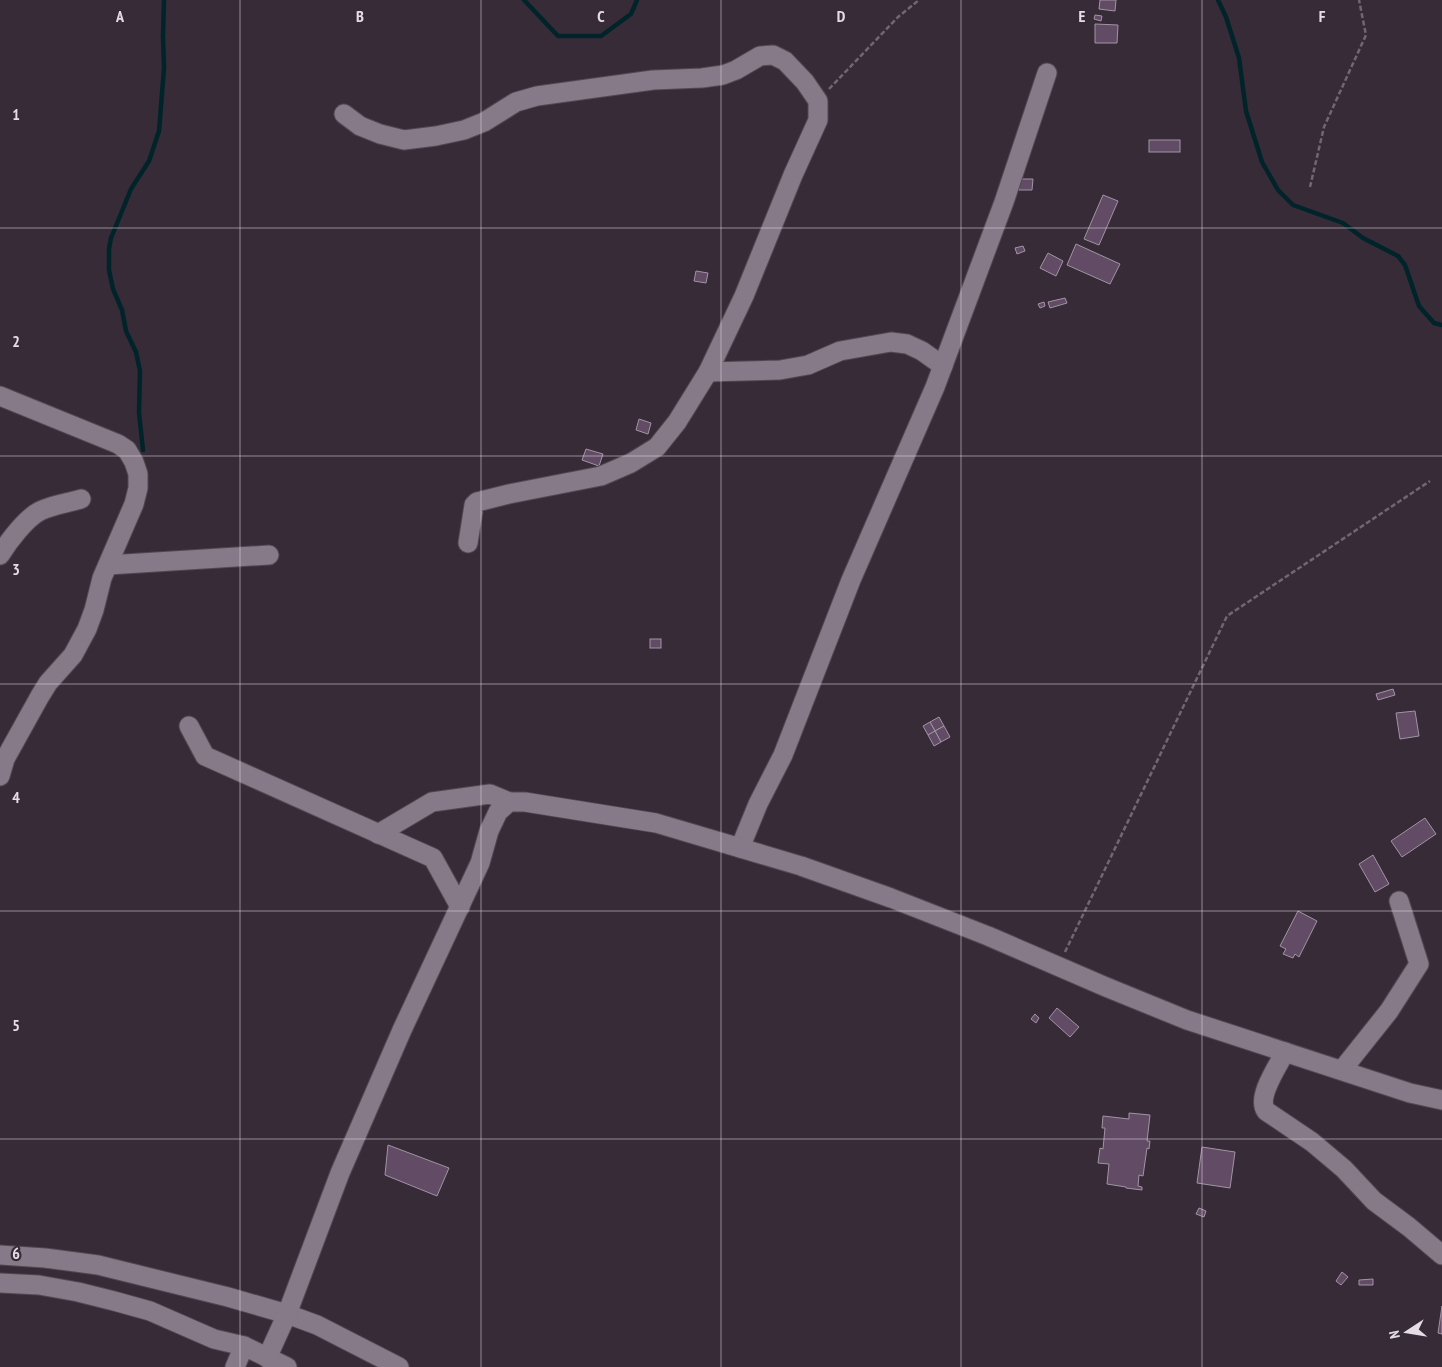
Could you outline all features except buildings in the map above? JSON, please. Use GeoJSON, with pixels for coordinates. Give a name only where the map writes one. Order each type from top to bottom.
{"type":"FeatureCollection","features":[{"type":"Feature","properties":{"kind":"street"},"geometry":{"type":"LineString","coordinates":[[344,114],[360,126],[380,134],[404,140],[436,136],[464,130],[484,122],[516,102],[537,96],[653,80],[723,75],[760,56],[773,54],[785,61],[805,82],[818,101],[818,120],[793,175],[744,296],[708,372],[677,422],[657,447],[631,463],[601,476],[477,502],[474,506],[468,543]]}},
{"type":"Feature","properties":{"kind":"street"},"geometry":{"type":"LineString","coordinates":[[740,848],[758,804],[783,755],[851,580],[935,387],[1004,202],[1047,73]]}},
{"type":"Feature","properties":{"kind":"street"},"geometry":{"type":"LineString","coordinates":[[708,372],[780,370],[808,365],[840,351],[891,342],[907,344],[922,351],[943,366]]}},
{"type":"Feature","properties":{"kind":"street"},"geometry":{"type":"LineString","coordinates":[[0,396],[118,444],[127,450],[138,474],[138,488],[134,504],[102,578],[87,629],[73,655],[44,689],[6,740],[5,759],[0,776]]}},
{"type":"Feature","properties":{"kind":"street"},"geometry":{"type":"LineString","coordinates":[[0,555],[7,544],[31,517],[39,511],[82,499]]}},
{"type":"Feature","properties":{"kind":"street"},"geometry":{"type":"LineString","coordinates":[[108,565],[269,555]]}},
{"type":"Feature","properties":{"kind":"street"},"geometry":{"type":"LineString","coordinates":[[189,726],[205,756],[433,858],[460,907]]}},
{"type":"Feature","properties":{"kind":"street"},"geometry":{"type":"LineString","coordinates":[[378,834],[432,802],[490,794],[508,802],[525,802],[656,823],[801,866],[891,898],[988,936],[1188,1020],[1410,1093],[1442,1100]]}},
{"type":"Feature","properties":{"kind":"street"},"geometry":{"type":"LineString","coordinates":[[266,1358],[287,1314],[340,1173],[402,1030],[480,863],[489,831],[498,812],[508,802]]}},
{"type":"Feature","properties":{"kind":"street"},"geometry":{"type":"LineString","coordinates":[[1342,1070],[1389,1011],[1419,964],[1399,901]]}},
{"type":"Feature","properties":{"kind":"street"},"geometry":{"type":"LineString","coordinates":[[1286,1052],[1264,1092],[1262,1102],[1266,1111],[1312,1142],[1338,1163],[1374,1201],[1442,1255]]}},
{"type":"Feature","properties":{"kind":"street"},"geometry":{"type":"LineString","coordinates":[[0,1255],[45,1258],[98,1265],[220,1295],[287,1314],[317,1325],[399,1367]]}},
{"type":"Feature","properties":{"kind":"street"},"geometry":{"type":"LineString","coordinates":[[0,1283],[39,1285],[78,1292],[150,1311],[214,1338],[244,1346],[287,1367]]}},
{"type":"Feature","properties":{"kind":"street"},"geometry":{"type":"LineString","coordinates":[[235,1367],[244,1346]]}},
{"type":"Feature","properties":{"kind":"path"},"geometry":{"type":"LineString","coordinates":[[818,101],[898,17],[919,0]]}},
{"type":"Feature","properties":{"kind":"path"},"geometry":{"type":"LineString","coordinates":[[1310,187],[1324,127],[1366,35],[1359,0]]}},
{"type":"Feature","properties":{"kind":"path"},"geometry":{"type":"LineString","coordinates":[[1058,966],[1227,616],[1430,481]]}},
{"type":"Feature","properties":{"kind":"waterway"},"geometry":{"type":"LineString","coordinates":[[143,450],[139,413],[140,371],[136,352],[126,331],[122,310],[113,289],[109,270],[109,249],[111,238],[131,189],[149,161],[159,131],[164,68],[164,0]]}},
{"type":"Feature","properties":{"kind":"waterway"},"geometry":{"type":"LineString","coordinates":[[524,0],[558,36],[601,36],[631,14],[637,0]]}},
{"type":"Feature","properties":{"kind":"waterway"},"geometry":{"type":"LineString","coordinates":[[1218,0],[1226,17],[1239,58],[1246,111],[1262,162],[1278,190],[1293,205],[1343,223],[1363,238],[1398,256],[1405,265],[1419,306],[1434,323],[1442,325]]}}]}
